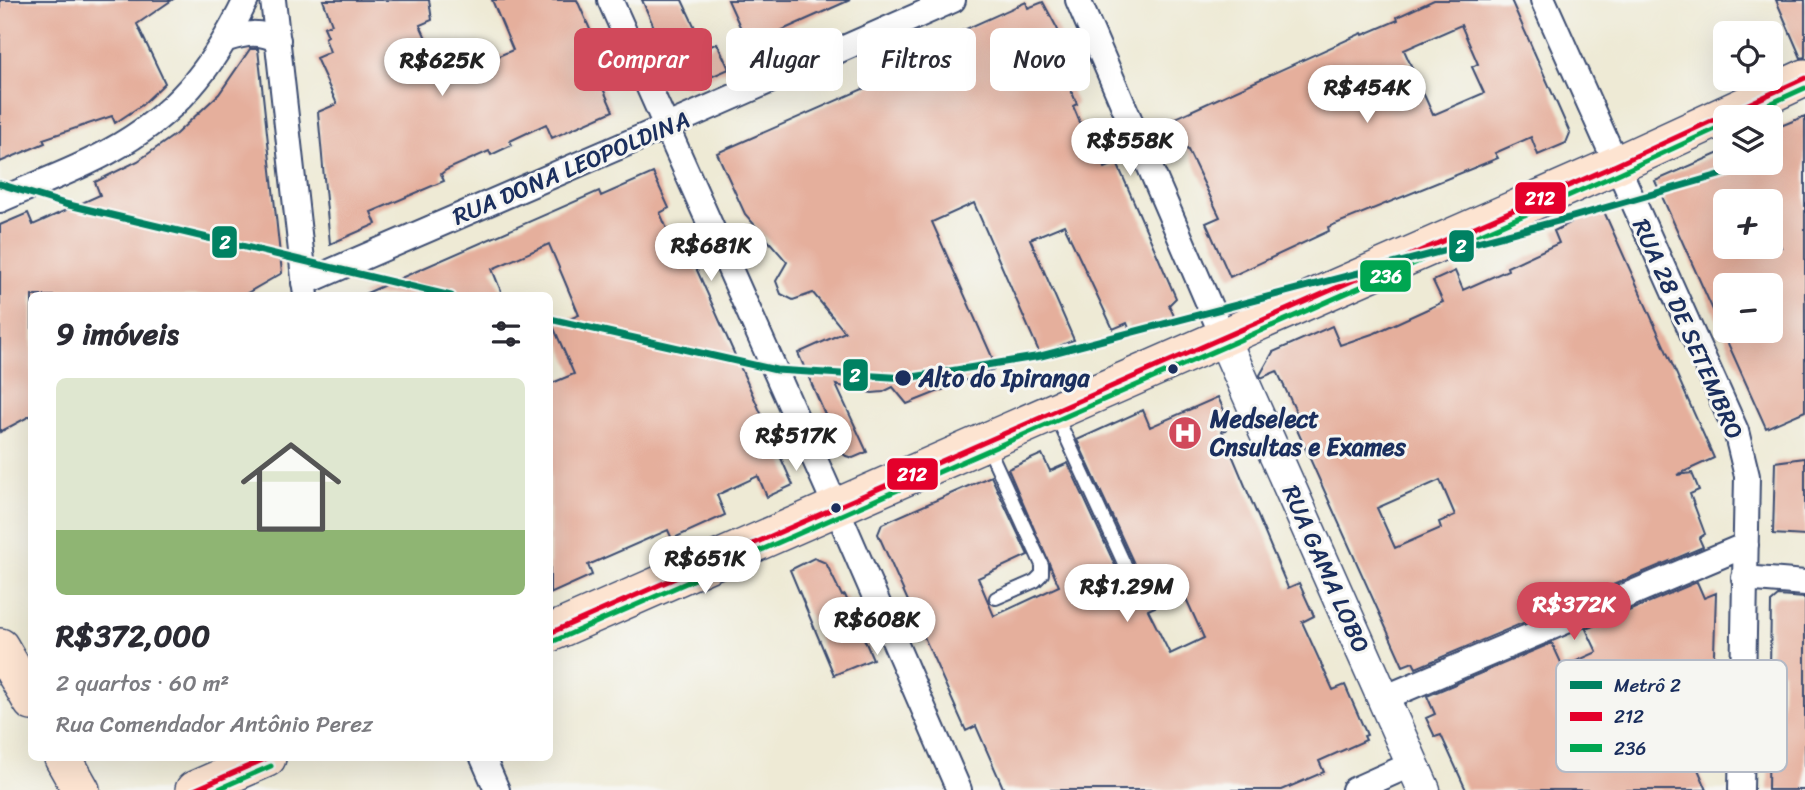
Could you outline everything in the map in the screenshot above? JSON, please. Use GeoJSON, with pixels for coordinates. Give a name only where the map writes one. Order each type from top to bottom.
{"type":"FeatureCollection","features":[{"type":"Feature","properties":{"kind":"main road"},"geometry":{"type":"LineString","coordinates":[[553,632],[1616,165],[1805,78]]}},
{"type":"Feature","properties":{"kind":"main road"},"geometry":{"type":"LineString","coordinates":[[0,647],[28,695]]}},
{"type":"Feature","properties":{"kind":"main road"},"geometry":{"type":"LineString","coordinates":[[65,761],[81,790]]}},
{"type":"Feature","properties":{"kind":"main road"},"geometry":{"type":"LineString","coordinates":[[194,790],[260,761]]}},
{"type":"Feature","properties":{"kind":"street"},"geometry":{"type":"LineString","coordinates":[[0,200],[107,153],[173,106],[201,77],[227,39],[246,0]]}},
{"type":"Feature","properties":{"kind":"street"},"geometry":{"type":"LineString","coordinates":[[273,0],[305,289]]}},
{"type":"Feature","properties":{"kind":"street"},"geometry":{"type":"LineString","coordinates":[[610,0],[959,790]]}},
{"type":"Feature","properties":{"kind":"street","name":"RUA DONA LEOPOLDINA"},"geometry":{"type":"LineString","coordinates":[[305,289],[953,0]]}},
{"type":"Feature","properties":{"kind":"street","name":"RUA GAMA LOBO"},"geometry":{"type":"LineString","coordinates":[[1079,0],[1223,337],[1418,777]]}},
{"type":"Feature","properties":{"kind":"street","name":"RUA 28 DE SETEMBRO"},"geometry":{"type":"LineString","coordinates":[[1543,0],[1736,431],[1747,476],[1743,660]]}},
{"type":"Feature","properties":{"kind":"street"},"geometry":{"type":"LineString","coordinates":[[227,39],[255,32],[278,40]]}},
{"type":"Feature","properties":{"kind":"street"},"geometry":{"type":"LineString","coordinates":[[1384,698],[1746,545]]}},
{"type":"Feature","properties":{"kind":"street"},"geometry":{"type":"LineString","coordinates":[[1744,578],[1805,583]]}},
{"type":"Feature","properties":{"kind":"street"},"geometry":{"type":"LineString","coordinates":[[484,761],[497,790]]}},
{"type":"Feature","properties":{"kind":"street","name":"RUA 28 DE SETEMBRO"},"geometry":{"type":"LineString","coordinates":[[1741,772],[1741,790]]}},
{"type":"Feature","properties":{"kind":"street"},"geometry":{"type":"LineString","coordinates":[[1354,790],[1418,777]]}},
{"type":"Feature","properties":{"kind":"lane"},"geometry":{"type":"LineString","coordinates":[[1054,411],[1139,596]]}},
{"type":"Feature","properties":{"kind":"lane"},"geometry":{"type":"LineString","coordinates":[[985,441],[1042,565],[1042,574],[1035,581],[996,598]]}},
{"type":"Feature","properties":{"kind":"building"},"geometry":{"type":"Polygon","coordinates":[[[0,0],[172,0],[137,24],[165,83],[142,105],[115,123],[112,116],[43,139],[45,143],[0,162],[0,0]]]}},
{"type":"Feature","properties":{"kind":"building"},"geometry":{"type":"Polygon","coordinates":[[[323,0],[429,0],[432,20],[420,25],[443,76],[513,50],[492,0],[577,0],[589,28],[574,28],[574,91],[604,91],[613,111],[552,138],[546,124],[510,141],[512,145],[491,155],[489,151],[446,170],[441,174],[444,181],[371,212],[376,224],[330,244],[318,112],[337,104],[316,58],[330,52],[324,27],[332,24],[323,0]]]}},
{"type":"Feature","properties":{"kind":"building"},"geometry":{"type":"Polygon","coordinates":[[[642,0],[682,0],[695,28],[654,28],[642,0]]]}},
{"type":"Feature","properties":{"kind":"building"},"geometry":{"type":"Polygon","coordinates":[[[728,0],[850,0],[787,28],[741,28],[728,0]]]}},
{"type":"Feature","properties":{"kind":"building"},"geometry":{"type":"Polygon","coordinates":[[[1434,0],[1511,0],[1570,133],[1566,143],[1538,155],[1531,137],[1495,153],[1498,158],[1328,227],[1329,231],[1230,277],[1206,223],[1220,217],[1187,148],[1175,153],[1162,124],[1362,33],[1363,35],[1398,20],[1397,17],[1434,0]],[[1461,25],[1404,50],[1433,115],[1484,93],[1472,67],[1478,64],[1461,25]]]}},
{"type":"Feature","properties":{"kind":"building"},"geometry":{"type":"Polygon","coordinates":[[[1776,0],[1805,0],[1805,57],[1801,58],[1776,0]]]}},
{"type":"Feature","properties":{"kind":"building"},"geometry":{"type":"Polygon","coordinates":[[[1026,2],[1028,8],[1043,2],[1057,28],[990,28],[990,91],[1071,91],[1077,104],[1073,106],[1092,151],[1097,148],[1105,168],[1117,163],[1176,298],[1169,305],[1174,316],[1131,333],[1127,323],[1113,329],[1064,225],[1030,239],[1074,340],[1040,354],[974,203],[932,222],[997,368],[907,404],[893,387],[872,393],[836,385],[867,452],[853,458],[842,453],[798,353],[845,332],[813,293],[793,300],[781,294],[776,281],[787,262],[745,214],[717,153],[858,91],[976,91],[976,28],[968,28],[1026,2]]]}},
{"type":"Feature","properties":{"kind":"building"},"geometry":{"type":"Polygon","coordinates":[[[717,43],[726,62],[726,70],[712,76],[712,46],[717,43]]]}},
{"type":"Feature","properties":{"kind":"building"},"geometry":{"type":"Polygon","coordinates":[[[250,49],[258,49],[282,273],[249,292],[28,292],[28,417],[0,432],[0,225],[28,213],[33,225],[100,195],[95,182],[138,161],[176,134],[219,94],[250,49]]]}},
{"type":"Feature","properties":{"kind":"building"},"geometry":{"type":"Polygon","coordinates":[[[1805,116],[1805,411],[1766,428],[1728,343],[1783,343],[1783,273],[1713,273],[1713,310],[1655,181],[1713,156],[1713,175],[1783,175],[1783,125],[1805,116]]]}},
{"type":"Feature","properties":{"kind":"building"},"geometry":{"type":"Polygon","coordinates":[[[653,173],[669,208],[660,213],[678,254],[688,250],[793,485],[767,497],[758,476],[717,495],[725,515],[672,539],[668,530],[588,565],[592,575],[553,593],[553,383],[574,374],[553,326],[579,315],[549,244],[492,269],[501,292],[369,292],[599,191],[601,196],[653,173]]]}},
{"type":"Feature","properties":{"kind":"building"},"geometry":{"type":"Polygon","coordinates":[[[1602,207],[1714,458],[1677,475],[1692,473],[1699,490],[1690,494],[1705,534],[1699,538],[1703,547],[1416,668],[1413,662],[1403,666],[1293,421],[1299,418],[1277,371],[1261,378],[1260,375],[1273,352],[1332,326],[1340,345],[1375,333],[1443,302],[1433,281],[1455,271],[1463,290],[1559,243],[1554,231],[1602,207]],[[1440,480],[1377,508],[1395,548],[1441,528],[1439,522],[1455,515],[1440,480]]]}},
{"type":"Feature","properties":{"kind":"building"},"geometry":{"type":"Polygon","coordinates":[[[1218,397],[1230,424],[1224,426],[1226,430],[1222,431],[1288,588],[1299,583],[1314,616],[1302,622],[1333,690],[1345,685],[1367,735],[1364,736],[1366,740],[1319,761],[1324,772],[1282,790],[1004,790],[976,726],[966,731],[878,534],[882,524],[991,476],[1028,555],[978,578],[994,616],[1059,586],[1008,469],[1042,454],[1050,471],[1068,463],[1131,600],[1142,604],[1146,600],[1147,592],[1077,440],[1143,410],[1150,427],[1218,397]],[[1184,594],[1148,610],[1170,654],[1204,638],[1184,594]]]}},
{"type":"Feature","properties":{"kind":"building"},"geometry":{"type":"Polygon","coordinates":[[[1805,458],[1805,536],[1773,534],[1775,462],[1805,458]]]}},
{"type":"Feature","properties":{"kind":"building"},"geometry":{"type":"Polygon","coordinates":[[[814,558],[826,563],[842,596],[845,595],[873,659],[834,675],[790,570],[814,558]]]}},
{"type":"Feature","properties":{"kind":"building"},"geometry":{"type":"Polygon","coordinates":[[[1697,582],[1704,598],[1716,593],[1714,660],[1579,660],[1597,652],[1586,629],[1697,582]]]}},
{"type":"Feature","properties":{"kind":"building"},"geometry":{"type":"Polygon","coordinates":[[[1778,596],[1805,598],[1805,790],[1768,790],[1768,772],[1787,772],[1787,660],[1770,660],[1771,602],[1778,596]]]}},
{"type":"Feature","properties":{"kind":"building"},"geometry":{"type":"Polygon","coordinates":[[[1552,643],[1560,660],[1556,660],[1556,772],[1699,772],[1707,790],[1466,790],[1441,735],[1435,737],[1426,718],[1435,714],[1427,696],[1552,643]]]}},
{"type":"Feature","properties":{"kind":"metro line","name":"2"},"geometry":{"type":"LineString","coordinates":[[553,320],[776,370],[907,378],[1041,356],[1569,218],[1719,175]]}},
{"type":"Feature","properties":{"kind":"metro line","name":"2"},"geometry":{"type":"LineString","coordinates":[[0,184],[65,204],[434,292]]}},
{"type":"Feature","properties":{"kind":"transit line","name":"212"},"geometry":{"type":"LineString","coordinates":[[553,632],[1616,165],[1805,78]]}},
{"type":"Feature","properties":{"kind":"transit line","name":"236"},"geometry":{"type":"LineString","coordinates":[[1767,105],[1805,88]]}},
{"type":"Feature","properties":{"kind":"transit line","name":"236"},"geometry":{"type":"LineString","coordinates":[[554,641],[1713,130]]}},
{"type":"Feature","properties":{"kind":"transit line","name":"212"},"geometry":{"type":"LineString","coordinates":[[194,790],[260,761]]}},
{"type":"Feature","properties":{"kind":"transit line","name":"236"},"geometry":{"type":"LineString","coordinates":[[216,790],[271,766]]}},
{"type":"Feature","properties":{"kind":"place","name":"Alto do Ipiranga"},"geometry":{"type":"Point","coordinates":[903,378]}},
{"type":"Feature","properties":{"kind":"place","name":"Medselect Cnsultas e Exames"},"geometry":{"type":"Point","coordinates":[1185,433]}}]}
